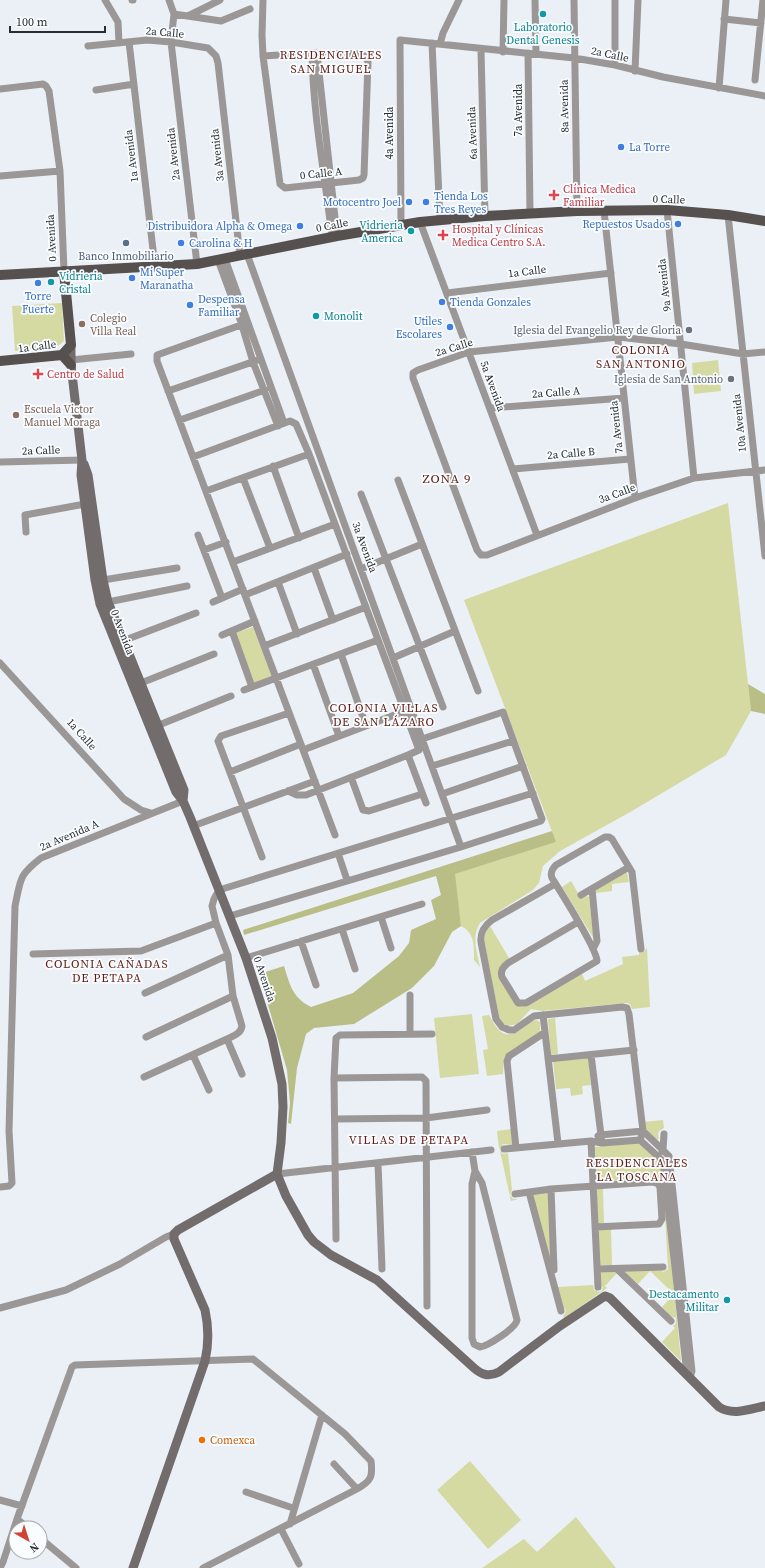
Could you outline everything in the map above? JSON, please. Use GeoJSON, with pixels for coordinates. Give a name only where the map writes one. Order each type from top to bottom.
{"type":"FeatureCollection","features":[{"type":"Feature","properties":{"kind":"main road","name":"0 Calle"},"geometry":{"type":"LineString","coordinates":[[0,275],[196,264],[222,260],[335,236],[401,225],[485,216],[577,211],[667,210],[728,215],[765,221]]}},
{"type":"Feature","properties":{"kind":"main road","name":"0 Avenida"},"geometry":{"type":"LineString","coordinates":[[64,271],[71,345],[71,363],[82,460],[82,475],[97,591],[104,616],[141,683],[176,792],[184,801],[230,916],[246,958],[272,1038],[282,1084],[282,1122],[277,1174]]}},
{"type":"Feature","properties":{"kind":"main road","name":"1a Calle"},"geometry":{"type":"LineString","coordinates":[[0,361],[62,355],[71,345]]}},
{"type":"Feature","properties":{"kind":"main road"},"geometry":{"type":"LineString","coordinates":[[62,355],[71,363]]}},
{"type":"Feature","properties":{"kind":"main road","name":"0 Avenida"},"geometry":{"type":"LineString","coordinates":[[82,460],[88,475],[103,580],[108,602],[119,642],[154,727]]}},
{"type":"Feature","properties":{"kind":"main road"},"geometry":{"type":"LineString","coordinates":[[133,1568],[205,1361],[208,1346],[208,1322],[205,1310],[174,1239],[174,1234],[178,1230],[277,1174],[282,1189],[308,1235],[314,1242],[331,1254],[377,1280],[481,1373],[492,1374],[498,1372],[560,1326],[605,1296],[610,1298],[719,1407],[726,1411],[735,1412],[765,1406]]}},
{"type":"Feature","properties":{"kind":"street"},"geometry":{"type":"LineString","coordinates":[[105,0],[118,22],[119,43]]}},
{"type":"Feature","properties":{"kind":"street"},"geometry":{"type":"LineString","coordinates":[[169,0],[174,14],[221,21],[250,9]]}},
{"type":"Feature","properties":{"kind":"street"},"geometry":{"type":"LineString","coordinates":[[188,16],[220,0]]}},
{"type":"Feature","properties":{"kind":"street"},"geometry":{"type":"LineString","coordinates":[[264,0],[262,35],[263,56],[314,54],[312,76],[321,120],[335,236]]}},
{"type":"Feature","properties":{"kind":"street"},"geometry":{"type":"LineString","coordinates":[[440,220],[436,44],[459,0]]}},
{"type":"Feature","properties":{"kind":"street"},"geometry":{"type":"LineString","coordinates":[[503,52],[504,0]]}},
{"type":"Feature","properties":{"kind":"street","name":"7a Avenida"},"geometry":{"type":"LineString","coordinates":[[530,214],[532,53],[535,0]]}},
{"type":"Feature","properties":{"kind":"street","name":"8a Avenida"},"geometry":{"type":"LineString","coordinates":[[574,0],[577,211]]}},
{"type":"Feature","properties":{"kind":"street"},"geometry":{"type":"LineString","coordinates":[[615,0],[615,65]]}},
{"type":"Feature","properties":{"kind":"street"},"geometry":{"type":"LineString","coordinates":[[635,71],[638,0]]}},
{"type":"Feature","properties":{"kind":"street"},"geometry":{"type":"LineString","coordinates":[[719,88],[726,0]]}},
{"type":"Feature","properties":{"kind":"street"},"geometry":{"type":"LineString","coordinates":[[755,80],[763,0]]}},
{"type":"Feature","properties":{"kind":"street","name":"2a Avenida"},"geometry":{"type":"LineString","coordinates":[[174,14],[171,42],[196,264]]}},
{"type":"Feature","properties":{"kind":"street"},"geometry":{"type":"LineString","coordinates":[[724,19],[761,23]]}},
{"type":"Feature","properties":{"kind":"street","name":"2a Calle"},"geometry":{"type":"LineString","coordinates":[[88,46],[147,40],[208,48],[214,53]]}},
{"type":"Feature","properties":{"kind":"street","name":"2a Calle"},"geometry":{"type":"LineString","coordinates":[[400,40],[480,50],[532,53],[574,58],[765,96]]}},
{"type":"Feature","properties":{"kind":"street","name":"4a Avenida"},"geometry":{"type":"LineString","coordinates":[[400,40],[401,225]]}},
{"type":"Feature","properties":{"kind":"street","name":"1a Avenida"},"geometry":{"type":"LineString","coordinates":[[129,42],[155,267]]}},
{"type":"Feature","properties":{"kind":"street","name":"6a Avenida"},"geometry":{"type":"LineString","coordinates":[[480,50],[485,216]]}},
{"type":"Feature","properties":{"kind":"street","name":"3a Avenida"},"geometry":{"type":"LineString","coordinates":[[214,53],[218,63],[243,255],[361,569],[461,847]]}},
{"type":"Feature","properties":{"kind":"street","name":"4a Avenida"},"geometry":{"type":"LineString","coordinates":[[314,54],[361,54],[366,57],[368,62],[364,175]]}},
{"type":"Feature","properties":{"kind":"street","name":"0 Calle A"},"geometry":{"type":"LineString","coordinates":[[263,56],[280,184],[285,188],[359,180],[363,178],[364,175]]}},
{"type":"Feature","properties":{"kind":"street","name":"0 Avenida"},"geometry":{"type":"LineString","coordinates":[[0,89],[43,84],[48,87],[60,171],[64,271]]}},
{"type":"Feature","properties":{"kind":"street"},"geometry":{"type":"LineString","coordinates":[[96,90],[134,84]]}},
{"type":"Feature","properties":{"kind":"street"},"geometry":{"type":"LineString","coordinates":[[0,176],[60,171]]}},
{"type":"Feature","properties":{"kind":"street","name":"9a Avenida"},"geometry":{"type":"LineString","coordinates":[[667,210],[694,478]]}},
{"type":"Feature","properties":{"kind":"street","name":"7a Avenida"},"geometry":{"type":"LineString","coordinates":[[604,211],[635,498]]}},
{"type":"Feature","properties":{"kind":"street","name":"10a Avenida"},"geometry":{"type":"LineString","coordinates":[[728,215],[765,556]]}},
{"type":"Feature","properties":{"kind":"street","name":"5a Avenida"},"geometry":{"type":"LineString","coordinates":[[420,222],[537,535]]}},
{"type":"Feature","properties":{"kind":"street"},"geometry":{"type":"LineString","coordinates":[[222,260],[253,362],[281,425]]}},
{"type":"Feature","properties":{"kind":"street"},"geometry":{"type":"LineString","coordinates":[[222,260],[261,359],[281,425]]}},
{"type":"Feature","properties":{"kind":"street","name":"1a Calle"},"geometry":{"type":"LineString","coordinates":[[447,293],[611,273]]}},
{"type":"Feature","properties":{"kind":"street"},"geometry":{"type":"LineString","coordinates":[[242,325],[157,355],[157,361],[335,835]]}},
{"type":"Feature","properties":{"kind":"street","name":"2a Calle"},"geometry":{"type":"LineString","coordinates":[[481,555],[477,550],[413,378],[413,373],[469,352],[618,337],[681,344],[744,354],[765,352]]}},
{"type":"Feature","properties":{"kind":"street"},"geometry":{"type":"LineString","coordinates":[[71,363],[131,354]]}},
{"type":"Feature","properties":{"kind":"street"},"geometry":{"type":"LineString","coordinates":[[168,391],[261,359]]}},
{"type":"Feature","properties":{"kind":"street"},"geometry":{"type":"LineString","coordinates":[[180,420],[265,390]]}},
{"type":"Feature","properties":{"kind":"street","name":"2a Calle A"},"geometry":{"type":"LineString","coordinates":[[490,408],[624,398]]}},
{"type":"Feature","properties":{"kind":"street"},"geometry":{"type":"LineString","coordinates":[[194,457],[290,421],[296,424],[348,554],[419,750],[306,795],[297,795],[288,791]]}},
{"type":"Feature","properties":{"kind":"street"},"geometry":{"type":"LineString","coordinates":[[206,491],[309,454]]}},
{"type":"Feature","properties":{"kind":"street","name":"2a Calle B"},"geometry":{"type":"LineString","coordinates":[[512,469],[630,459]]}},
{"type":"Feature","properties":{"kind":"street","name":"2a Calle"},"geometry":{"type":"LineString","coordinates":[[0,462],[82,460]]}},
{"type":"Feature","properties":{"kind":"street"},"geometry":{"type":"LineString","coordinates":[[273,466],[298,538]]}},
{"type":"Feature","properties":{"kind":"street","name":"3a Calle"},"geometry":{"type":"LineString","coordinates":[[481,555],[487,555],[635,498],[694,478],[765,470]]}},
{"type":"Feature","properties":{"kind":"street"},"geometry":{"type":"LineString","coordinates":[[243,478],[270,548]]}},
{"type":"Feature","properties":{"kind":"street"},"geometry":{"type":"LineString","coordinates":[[398,480],[478,691]]}},
{"type":"Feature","properties":{"kind":"street"},"geometry":{"type":"LineString","coordinates":[[361,494],[443,707]]}},
{"type":"Feature","properties":{"kind":"street"},"geometry":{"type":"LineString","coordinates":[[26,532],[25,514],[85,504]]}},
{"type":"Feature","properties":{"kind":"street"},"geometry":{"type":"LineString","coordinates":[[233,562],[335,524]]}},
{"type":"Feature","properties":{"kind":"street"},"geometry":{"type":"LineString","coordinates":[[198,535],[222,598]]}},
{"type":"Feature","properties":{"kind":"street"},"geometry":{"type":"LineString","coordinates":[[204,550],[226,542]]}},
{"type":"Feature","properties":{"kind":"street"},"geometry":{"type":"LineString","coordinates":[[361,569],[422,544]]}},
{"type":"Feature","properties":{"kind":"street"},"geometry":{"type":"LineString","coordinates":[[213,602],[278,582],[348,554]]}},
{"type":"Feature","properties":{"kind":"street"},"geometry":{"type":"LineString","coordinates":[[103,580],[177,568]]}},
{"type":"Feature","properties":{"kind":"street"},"geometry":{"type":"LineString","coordinates":[[314,568],[333,620]]}},
{"type":"Feature","properties":{"kind":"street"},"geometry":{"type":"LineString","coordinates":[[278,582],[297,634]]}},
{"type":"Feature","properties":{"kind":"street"},"geometry":{"type":"LineString","coordinates":[[108,602],[187,586]]}},
{"type":"Feature","properties":{"kind":"street"},"geometry":{"type":"LineString","coordinates":[[264,646],[366,607]]}},
{"type":"Feature","properties":{"kind":"street"},"geometry":{"type":"LineString","coordinates":[[119,642],[196,614]]}},
{"type":"Feature","properties":{"kind":"street"},"geometry":{"type":"LineString","coordinates":[[222,635],[255,621]]}},
{"type":"Feature","properties":{"kind":"street"},"geometry":{"type":"LineString","coordinates":[[232,631],[252,687]]}},
{"type":"Feature","properties":{"kind":"street"},"geometry":{"type":"LineString","coordinates":[[393,658],[455,631]]}},
{"type":"Feature","properties":{"kind":"street"},"geometry":{"type":"LineString","coordinates":[[244,690],[378,640]]}},
{"type":"Feature","properties":{"kind":"street"},"geometry":{"type":"LineString","coordinates":[[141,683],[214,654]]}},
{"type":"Feature","properties":{"kind":"street"},"geometry":{"type":"LineString","coordinates":[[341,654],[366,726]]}},
{"type":"Feature","properties":{"kind":"street","name":"1a Calle"},"geometry":{"type":"LineString","coordinates":[[0,663],[124,799],[141,810],[151,813]]}},
{"type":"Feature","properties":{"kind":"street"},"geometry":{"type":"LineString","coordinates":[[313,664],[339,736]]}},
{"type":"Feature","properties":{"kind":"street"},"geometry":{"type":"LineString","coordinates":[[154,727],[231,696]]}},
{"type":"Feature","properties":{"kind":"street"},"geometry":{"type":"LineString","coordinates":[[230,772],[339,736],[405,711]]}},
{"type":"Feature","properties":{"kind":"street"},"geometry":{"type":"LineString","coordinates":[[230,916],[461,847],[541,821],[542,817],[502,712],[422,738]]}},
{"type":"Feature","properties":{"kind":"street"},"geometry":{"type":"LineString","coordinates":[[262,858],[218,741],[219,738],[289,713]]}},
{"type":"Feature","properties":{"kind":"street"},"geometry":{"type":"LineString","coordinates":[[432,766],[514,741]]}},
{"type":"Feature","properties":{"kind":"street"},"geometry":{"type":"LineString","coordinates":[[408,755],[426,803]]}},
{"type":"Feature","properties":{"kind":"street"},"geometry":{"type":"LineString","coordinates":[[442,794],[523,766]]}},
{"type":"Feature","properties":{"kind":"street"},"geometry":{"type":"LineString","coordinates":[[351,776],[363,810],[366,811],[422,794]]}},
{"type":"Feature","properties":{"kind":"street"},"geometry":{"type":"LineString","coordinates":[[193,826],[243,806],[315,781]]}},
{"type":"Feature","properties":{"kind":"street"},"geometry":{"type":"LineString","coordinates":[[144,1077],[239,1033],[242,1026],[233,996],[228,955],[216,923],[212,906],[219,890],[533,793]]}},
{"type":"Feature","properties":{"kind":"street","name":"2a Avenida A"},"geometry":{"type":"LineString","coordinates":[[0,1187],[9,1186],[12,1183],[10,1131],[15,906],[21,878],[25,872],[41,858],[184,801]]}},
{"type":"Feature","properties":{"kind":"street"},"geometry":{"type":"LineString","coordinates":[[578,922],[508,963],[502,970],[502,977],[517,1002],[524,1004],[597,961],[593,949],[578,922],[555,884],[551,876],[554,867],[605,837],[612,839],[632,872],[640,949]]}},
{"type":"Feature","properties":{"kind":"street"},"geometry":{"type":"LineString","coordinates":[[338,853],[347,880]]}},
{"type":"Feature","properties":{"kind":"street"},"geometry":{"type":"LineString","coordinates":[[581,895],[629,867]]}},
{"type":"Feature","properties":{"kind":"street"},"geometry":{"type":"LineString","coordinates":[[555,884],[487,924],[480,935],[498,1024],[504,1029],[514,1030],[532,1017],[624,1007],[629,1013],[634,1050],[643,1131],[640,1140]]}},
{"type":"Feature","properties":{"kind":"street"},"geometry":{"type":"LineString","coordinates":[[592,889],[596,941],[593,949]]}},
{"type":"Feature","properties":{"kind":"street"},"geometry":{"type":"LineString","coordinates":[[246,958],[422,904]]}},
{"type":"Feature","properties":{"kind":"street"},"geometry":{"type":"LineString","coordinates":[[382,917],[391,948]]}},
{"type":"Feature","properties":{"kind":"street"},"geometry":{"type":"LineString","coordinates":[[33,954],[142,951],[216,923]]}},
{"type":"Feature","properties":{"kind":"street"},"geometry":{"type":"LineString","coordinates":[[342,929],[355,969]]}},
{"type":"Feature","properties":{"kind":"street"},"geometry":{"type":"LineString","coordinates":[[301,941],[316,985]]}},
{"type":"Feature","properties":{"kind":"street"},"geometry":{"type":"LineString","coordinates":[[145,993],[228,955]]}},
{"type":"Feature","properties":{"kind":"street"},"geometry":{"type":"LineString","coordinates":[[410,995],[410,1034]]}},
{"type":"Feature","properties":{"kind":"street"},"geometry":{"type":"LineString","coordinates":[[146,1036],[233,996]]}},
{"type":"Feature","properties":{"kind":"street"},"geometry":{"type":"LineString","coordinates":[[543,1015],[558,1143]]}},
{"type":"Feature","properties":{"kind":"street"},"geometry":{"type":"LineString","coordinates":[[516,1148],[507,1061],[509,1056],[544,1033]]}},
{"type":"Feature","properties":{"kind":"street"},"geometry":{"type":"LineString","coordinates":[[336,1239],[334,1119],[335,1040],[338,1036],[432,1034]]}},
{"type":"Feature","properties":{"kind":"street"},"geometry":{"type":"LineString","coordinates":[[227,1039],[242,1074]]}},
{"type":"Feature","properties":{"kind":"street"},"geometry":{"type":"LineString","coordinates":[[548,1059],[634,1050]]}},
{"type":"Feature","properties":{"kind":"street"},"geometry":{"type":"LineString","coordinates":[[193,1055],[209,1090]]}},
{"type":"Feature","properties":{"kind":"street"},"geometry":{"type":"LineString","coordinates":[[591,1055],[602,1143]]}},
{"type":"Feature","properties":{"kind":"street"},"geometry":{"type":"LineString","coordinates":[[334,1078],[422,1077],[427,1083],[427,1306]]}},
{"type":"Feature","properties":{"kind":"street"},"geometry":{"type":"LineString","coordinates":[[334,1119],[426,1118],[487,1110]]}},
{"type":"Feature","properties":{"kind":"street"},"geometry":{"type":"LineString","coordinates":[[591,1141],[600,1135],[643,1131],[669,1156],[692,1371],[687,1375]]}},
{"type":"Feature","properties":{"kind":"street"},"geometry":{"type":"LineString","coordinates":[[658,1156],[664,1150],[664,1134]]}},
{"type":"Feature","properties":{"kind":"street"},"geometry":{"type":"LineString","coordinates":[[504,1149],[558,1143],[591,1141],[602,1143],[640,1140],[663,1162],[687,1375]]}},
{"type":"Feature","properties":{"kind":"street"},"geometry":{"type":"LineString","coordinates":[[591,1141],[598,1287]]}},
{"type":"Feature","properties":{"kind":"street"},"geometry":{"type":"LineString","coordinates":[[277,1174],[491,1150]]}},
{"type":"Feature","properties":{"kind":"street"},"geometry":{"type":"LineString","coordinates":[[472,1152],[475,1171],[482,1183],[517,1320],[514,1327],[481,1347],[476,1346],[472,1338],[472,1184],[475,1171]]}},
{"type":"Feature","properties":{"kind":"street"},"geometry":{"type":"LineString","coordinates":[[378,1163],[382,1270]]}},
{"type":"Feature","properties":{"kind":"street"},"geometry":{"type":"LineString","coordinates":[[515,1194],[551,1189],[657,1183],[661,1189],[662,1219],[661,1223],[658,1225],[595,1227]]}},
{"type":"Feature","properties":{"kind":"street"},"geometry":{"type":"LineString","coordinates":[[551,1189],[554,1282]]}},
{"type":"Feature","properties":{"kind":"street"},"geometry":{"type":"LineString","coordinates":[[529,1192],[561,1311]]}},
{"type":"Feature","properties":{"kind":"street"},"geometry":{"type":"LineString","coordinates":[[0,1308],[66,1290],[120,1264],[166,1237],[174,1234]]}},
{"type":"Feature","properties":{"kind":"street"},"geometry":{"type":"LineString","coordinates":[[597,1269],[663,1267]]}},
{"type":"Feature","properties":{"kind":"street"},"geometry":{"type":"LineString","coordinates":[[617,1269],[671,1321]]}},
{"type":"Feature","properties":{"kind":"street"},"geometry":{"type":"LineString","coordinates":[[0,1568],[72,1367],[75,1365],[253,1359],[345,1434],[371,1461],[372,1476],[366,1484],[357,1489],[203,1568]]}},
{"type":"Feature","properties":{"kind":"street"},"geometry":{"type":"LineString","coordinates":[[290,1524],[293,1508],[322,1415]]}},
{"type":"Feature","properties":{"kind":"street"},"geometry":{"type":"LineString","coordinates":[[334,1464],[357,1489]]}},
{"type":"Feature","properties":{"kind":"street"},"geometry":{"type":"LineString","coordinates":[[246,1492],[293,1508]]}},
{"type":"Feature","properties":{"kind":"street"},"geometry":{"type":"LineString","coordinates":[[0,1500],[22,1506]]}},
{"type":"Feature","properties":{"kind":"street"},"geometry":{"type":"LineString","coordinates":[[281,1528],[299,1564]]}},
{"type":"Feature","properties":{"kind":"street"},"geometry":{"type":"LineString","coordinates":[[48,1545],[76,1568]]}},
{"type":"Feature","properties":{"kind":"green space"},"geometry":{"type":"Polygon","coordinates":[[[62,303],[64,341],[56,348],[15,351],[12,306],[62,303]]]}},
{"type":"Feature","properties":{"kind":"green space"},"geometry":{"type":"Polygon","coordinates":[[[718,360],[721,391],[694,394],[692,363],[718,360]]]}},
{"type":"Feature","properties":{"kind":"green space"},"geometry":{"type":"Polygon","coordinates":[[[728,503],[751,711],[726,755],[632,811],[560,851],[543,866],[539,883],[533,890],[480,923],[477,928],[475,939],[480,967],[474,960],[473,940],[469,932],[461,926],[454,874],[556,842],[464,600],[728,503]]]}},
{"type":"Feature","properties":{"kind":"green space"},"geometry":{"type":"Polygon","coordinates":[[[253,627],[272,676],[254,683],[235,633],[253,627]]]}},
{"type":"Feature","properties":{"kind":"green space"},"geometry":{"type":"Polygon","coordinates":[[[748,684],[765,694],[765,714],[751,711],[748,684]]]}},
{"type":"Feature","properties":{"kind":"green space"},"geometry":{"type":"Polygon","coordinates":[[[552,831],[556,842],[455,874],[461,926],[452,932],[434,966],[412,988],[354,1024],[314,1028],[306,1034],[297,1068],[291,1124],[288,1123],[290,1103],[287,1070],[259,974],[284,966],[290,985],[296,995],[311,1007],[353,993],[399,956],[409,943],[411,930],[436,919],[431,900],[441,895],[436,876],[244,935],[243,930],[552,831]]]}},
{"type":"Feature","properties":{"kind":"green space"},"geometry":{"type":"Polygon","coordinates":[[[627,872],[629,882],[612,884],[612,891],[595,893],[595,890],[627,872]]]}},
{"type":"Feature","properties":{"kind":"green space"},"geometry":{"type":"Polygon","coordinates":[[[571,881],[581,898],[586,896],[589,897],[594,939],[562,887],[571,881]]]}},
{"type":"Feature","properties":{"kind":"green space"},"geometry":{"type":"Polygon","coordinates":[[[490,926],[509,958],[503,963],[500,979],[515,1004],[582,974],[585,981],[623,964],[622,957],[639,955],[639,953],[644,952],[647,948],[650,1007],[632,1009],[630,1004],[627,1003],[542,1011],[531,1009],[517,1024],[508,1026],[504,1024],[499,1017],[484,941],[486,931],[490,926]]]}},
{"type":"Feature","properties":{"kind":"green space"},"geometry":{"type":"Polygon","coordinates":[[[472,1014],[479,1074],[440,1078],[434,1018],[472,1014]]]}},
{"type":"Feature","properties":{"kind":"green space"},"geometry":{"type":"Polygon","coordinates":[[[489,1015],[495,1026],[502,1033],[511,1034],[536,1020],[540,1022],[540,1032],[504,1058],[503,1074],[487,1076],[483,1050],[488,1049],[482,1016],[489,1015]]]}},
{"type":"Feature","properties":{"kind":"green space"},"geometry":{"type":"Polygon","coordinates":[[[555,1018],[558,1054],[551,1055],[548,1019],[555,1018]]]}},
{"type":"Feature","properties":{"kind":"green space"},"geometry":{"type":"Polygon","coordinates":[[[588,1057],[591,1085],[582,1086],[583,1094],[571,1096],[570,1088],[556,1089],[553,1061],[588,1057]]]}},
{"type":"Feature","properties":{"kind":"green space"},"geometry":{"type":"Polygon","coordinates":[[[663,1120],[664,1128],[659,1131],[659,1138],[657,1140],[645,1128],[644,1122],[663,1120]]]}},
{"type":"Feature","properties":{"kind":"green space"},"geometry":{"type":"Polygon","coordinates":[[[511,1129],[513,1145],[503,1144],[499,1149],[497,1131],[511,1129]]]}},
{"type":"Feature","properties":{"kind":"green space"},"geometry":{"type":"Polygon","coordinates":[[[638,1142],[662,1164],[681,1361],[662,1342],[675,1328],[673,1326],[676,1323],[676,1318],[670,1316],[662,1307],[674,1294],[650,1271],[638,1284],[623,1270],[659,1269],[663,1272],[668,1269],[663,1178],[596,1182],[595,1147],[638,1142]]]}},
{"type":"Feature","properties":{"kind":"green space"},"geometry":{"type":"Polygon","coordinates":[[[500,1151],[503,1154],[508,1153],[512,1190],[510,1195],[513,1199],[518,1199],[511,1201],[500,1151]]]}},
{"type":"Feature","properties":{"kind":"green space"},"geometry":{"type":"Polygon","coordinates":[[[596,1188],[603,1188],[604,1224],[597,1224],[596,1188]]]}},
{"type":"Feature","properties":{"kind":"green space"},"geometry":{"type":"Polygon","coordinates":[[[551,1189],[554,1282],[529,1192],[551,1189]]]}},
{"type":"Feature","properties":{"kind":"green space"},"geometry":{"type":"Polygon","coordinates":[[[611,1229],[612,1265],[599,1265],[598,1230],[611,1229]]]}},
{"type":"Feature","properties":{"kind":"green space"},"geometry":{"type":"Polygon","coordinates":[[[599,1272],[617,1273],[605,1286],[607,1288],[564,1318],[563,1316],[566,1310],[563,1307],[557,1287],[593,1285],[594,1290],[600,1292],[603,1287],[599,1283],[599,1272]]]}},
{"type":"Feature","properties":{"kind":"green space"},"geometry":{"type":"Polygon","coordinates":[[[470,1461],[521,1520],[488,1549],[437,1490],[470,1461]]]}},
{"type":"Feature","properties":{"kind":"green space"},"geometry":{"type":"Polygon","coordinates":[[[576,1517],[616,1568],[482,1568],[524,1539],[537,1552],[576,1517]]]}},
{"type":"Feature","properties":{"kind":"place","name":"Laboratorio Dental Genesis"},"geometry":{"type":"Point","coordinates":[543,14]}},
{"type":"Feature","properties":{"kind":"place","name":"La Torre"},"geometry":{"type":"Point","coordinates":[621,147]}},
{"type":"Feature","properties":{"kind":"place","name":"Clínica Medica Familiar"},"geometry":{"type":"Point","coordinates":[554,195]}},
{"type":"Feature","properties":{"kind":"place","name":"Motocentro Joel"},"geometry":{"type":"Point","coordinates":[409,202]}},
{"type":"Feature","properties":{"kind":"place","name":"Tienda Los Tres Reyes"},"geometry":{"type":"Point","coordinates":[426,202]}},
{"type":"Feature","properties":{"kind":"place","name":"Repuestos Usados"},"geometry":{"type":"Point","coordinates":[678,224]}},
{"type":"Feature","properties":{"kind":"place","name":"Distribuidora Alpha & Omega"},"geometry":{"type":"Point","coordinates":[300,226]}},
{"type":"Feature","properties":{"kind":"place","name":"Vidrieria America"},"geometry":{"type":"Point","coordinates":[411,231]}},
{"type":"Feature","properties":{"kind":"place","name":"Hospital y Clínicas Medica Centro S.A."},"geometry":{"type":"Point","coordinates":[443,235]}},
{"type":"Feature","properties":{"kind":"place","name":"Banco Inmobiliario"},"geometry":{"type":"Point","coordinates":[126,243]}},
{"type":"Feature","properties":{"kind":"place","name":"Carolina & H"},"geometry":{"type":"Point","coordinates":[181,243]}},
{"type":"Feature","properties":{"kind":"place","name":"Mi Super Maranatha"},"geometry":{"type":"Point","coordinates":[132,278]}},
{"type":"Feature","properties":{"kind":"place","name":"Vidrieria Cristal"},"geometry":{"type":"Point","coordinates":[51,282]}},
{"type":"Feature","properties":{"kind":"place","name":"Torre Fuerte"},"geometry":{"type":"Point","coordinates":[38,283]}},
{"type":"Feature","properties":{"kind":"place","name":"Tienda Gonzales"},"geometry":{"type":"Point","coordinates":[442,302]}},
{"type":"Feature","properties":{"kind":"place","name":"Despensa Familiar"},"geometry":{"type":"Point","coordinates":[190,305]}},
{"type":"Feature","properties":{"kind":"place","name":"Monolit"},"geometry":{"type":"Point","coordinates":[316,316]}},
{"type":"Feature","properties":{"kind":"place","name":"Colegio Villa Real"},"geometry":{"type":"Point","coordinates":[82,324]}},
{"type":"Feature","properties":{"kind":"place","name":"Utiles Escolares"},"geometry":{"type":"Point","coordinates":[450,327]}},
{"type":"Feature","properties":{"kind":"place","name":"Iglesia del Evangelio Rey de Gloria"},"geometry":{"type":"Point","coordinates":[689,330]}},
{"type":"Feature","properties":{"kind":"place","name":"Centro de Salud"},"geometry":{"type":"Point","coordinates":[38,374]}},
{"type":"Feature","properties":{"kind":"place","name":"Iglesia de San Antonio"},"geometry":{"type":"Point","coordinates":[731,379]}},
{"type":"Feature","properties":{"kind":"place","name":"Escuela Victor Manuel Moraga"},"geometry":{"type":"Point","coordinates":[16,415]}},
{"type":"Feature","properties":{"kind":"place","name":"Destacamento Militar"},"geometry":{"type":"Point","coordinates":[727,1300]}},
{"type":"Feature","properties":{"kind":"place","name":"Comexca"},"geometry":{"type":"Point","coordinates":[202,1440]}},
{"type":"Feature","properties":{"kind":"district","name":"RESIDENCIALES SAN MIGUEL"},"geometry":{"type":"Point","coordinates":[331,62]}},
{"type":"Feature","properties":{"kind":"district","name":"COLONIA SAN ANTONIO"},"geometry":{"type":"Point","coordinates":[641,357]}},
{"type":"Feature","properties":{"kind":"district","name":"ZONA 9"},"geometry":{"type":"Point","coordinates":[447,478]}},
{"type":"Feature","properties":{"kind":"district","name":"COLONIA VILLAS DE SAN LÁZARO"},"geometry":{"type":"Point","coordinates":[384,715]}},
{"type":"Feature","properties":{"kind":"district","name":"COLONIA CAÑADAS DE PETAPA"},"geometry":{"type":"Point","coordinates":[107,971]}},
{"type":"Feature","properties":{"kind":"district","name":"VILLAS DE PETAPA"},"geometry":{"type":"Point","coordinates":[409,1140]}},
{"type":"Feature","properties":{"kind":"district","name":"RESIDENCIALES LA TOSCANA"},"geometry":{"type":"Point","coordinates":[637,1170]}}]}
